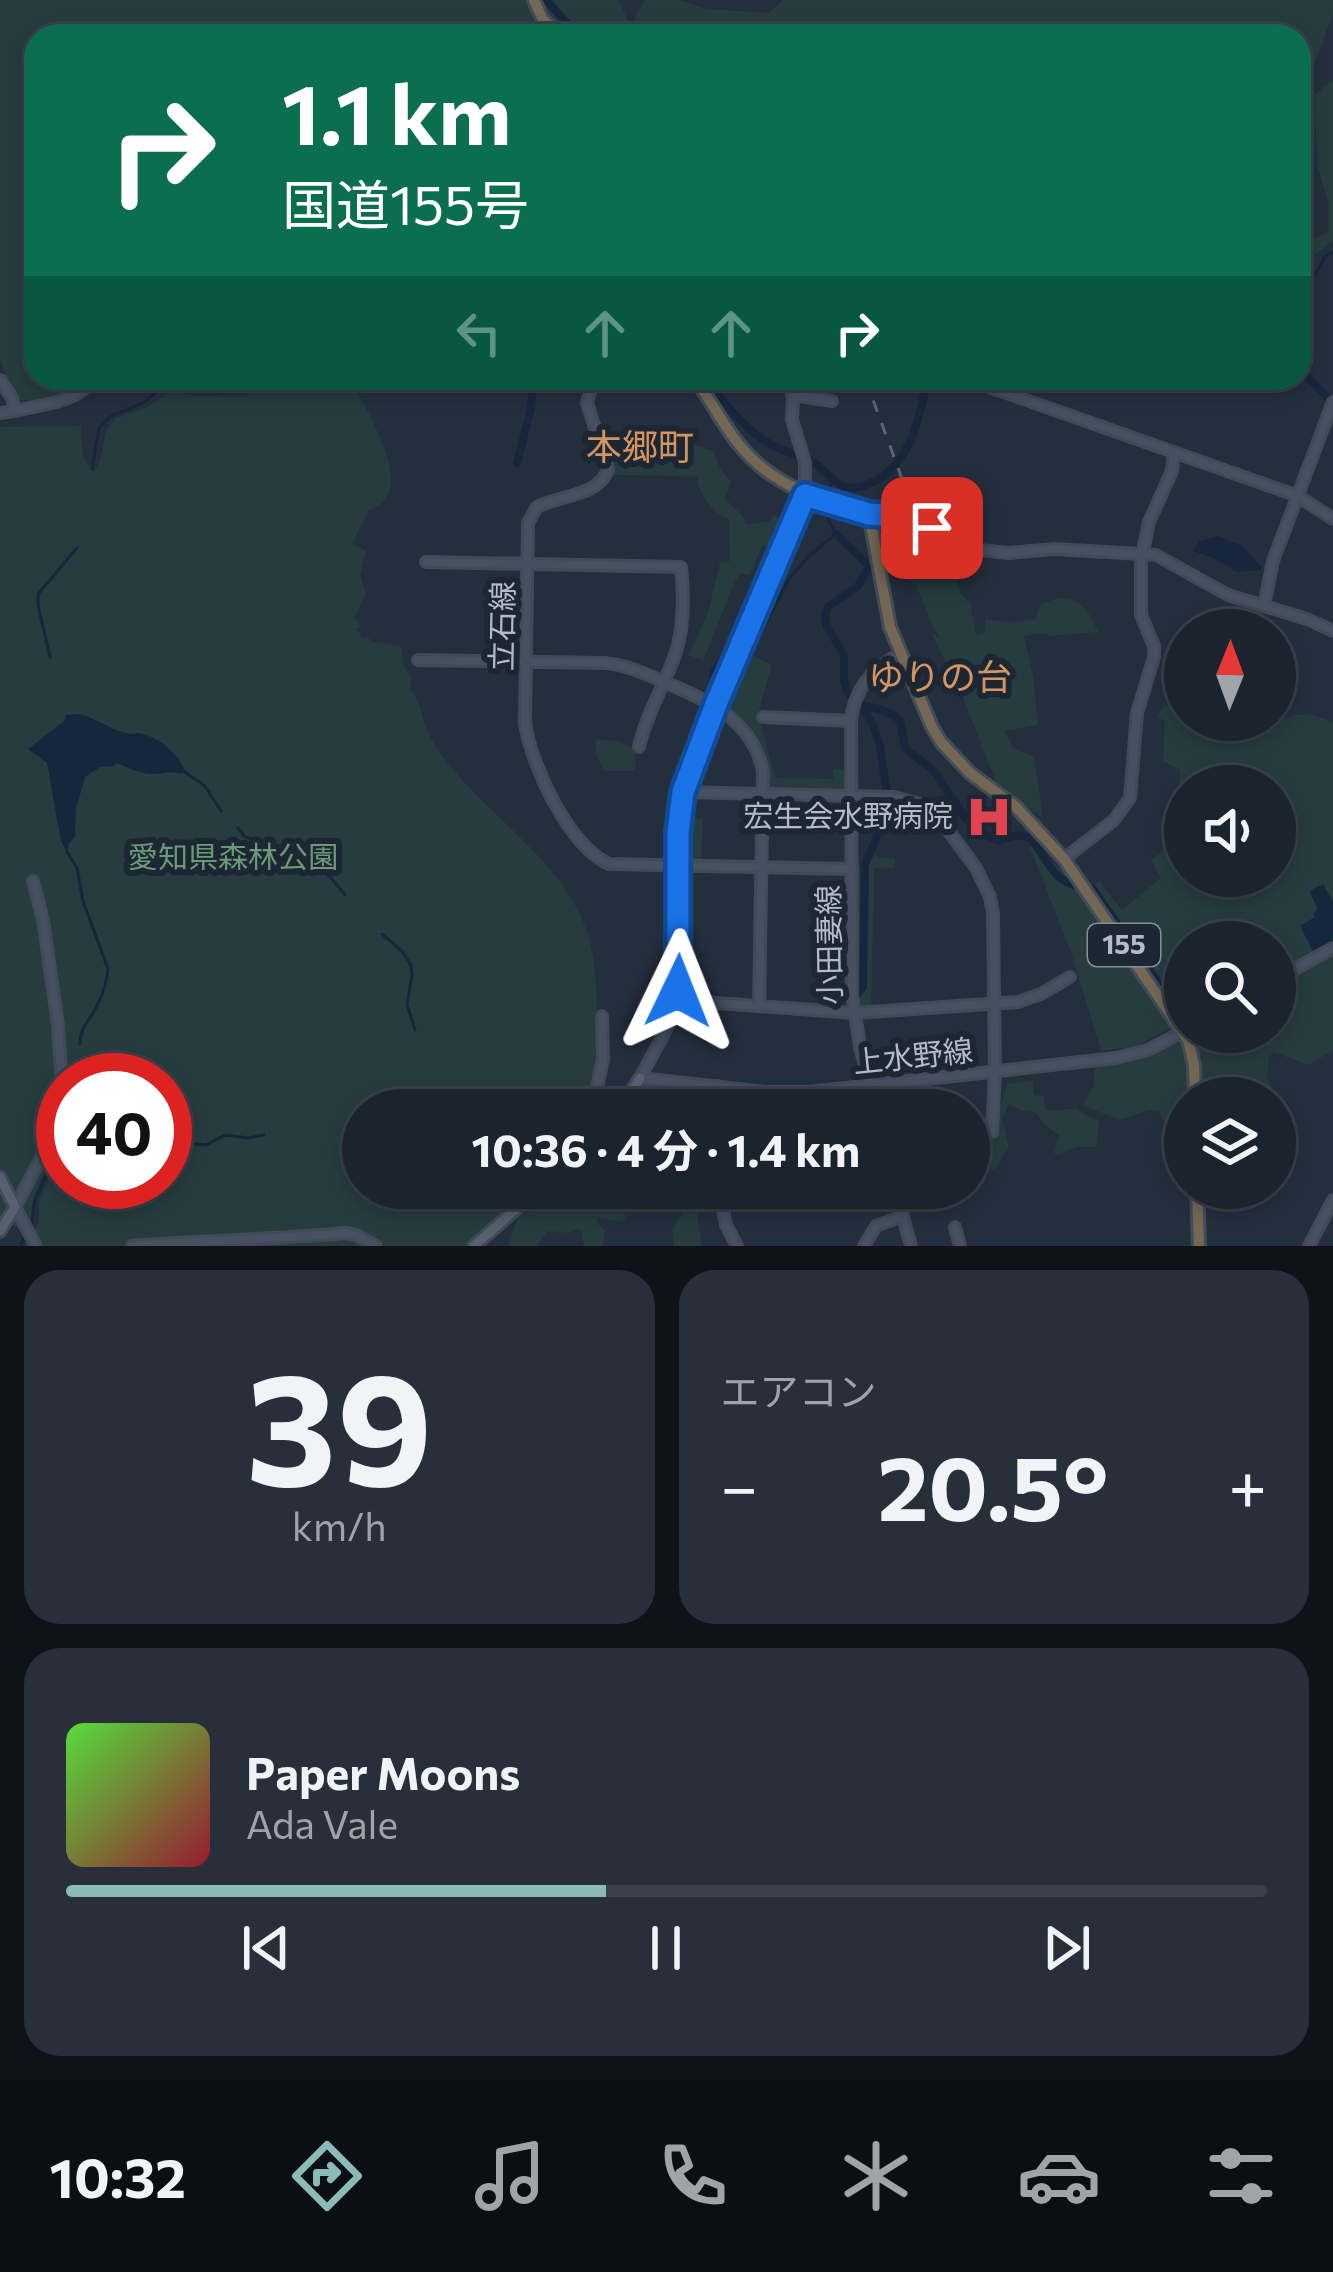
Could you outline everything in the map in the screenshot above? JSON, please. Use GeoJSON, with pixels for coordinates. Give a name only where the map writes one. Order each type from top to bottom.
{"type":"FeatureCollection","features":[{"type":"Feature","properties":{"kind":"highway"},"geometry":{"type":"LineString","coordinates":[[702,390],[743,450],[781,482],[805,495],[869,514]]}},
{"type":"Feature","properties":{"kind":"highway","name":"155"},"geometry":{"type":"LineString","coordinates":[[869,514],[887,615],[941,742],[977,779],[1024,814],[1064,859],[1164,1002]]}},
{"type":"Feature","properties":{"kind":"highway"},"geometry":{"type":"LineString","coordinates":[[1198,1209],[1199,1246]]}},
{"type":"Feature","properties":{"kind":"main road"},"geometry":{"type":"LineString","coordinates":[[633,1089],[640,1078]]}},
{"type":"Feature","properties":{"kind":"main road"},"geometry":{"type":"LineString","coordinates":[[0,1177],[15,1207],[0,1231]]}},
{"type":"Feature","properties":{"kind":"main road"},"geometry":{"type":"LineString","coordinates":[[474,1246],[516,1209]]}},
{"type":"Feature","properties":{"kind":"street"},"geometry":{"type":"LineString","coordinates":[[0,380],[14,411]]}},
{"type":"Feature","properties":{"kind":"street"},"geometry":{"type":"LineString","coordinates":[[0,413],[57,402],[78,390]]}},
{"type":"Feature","properties":{"kind":"street"},"geometry":{"type":"LineString","coordinates":[[426,562],[527,563],[528,523],[533,512],[552,500],[596,487],[606,477],[608,470],[587,403],[591,390]]}},
{"type":"Feature","properties":{"kind":"street"},"geometry":{"type":"LineString","coordinates":[[640,1078],[676,1000],[683,792],[805,495],[806,473],[792,420],[793,390]]}},
{"type":"Feature","properties":{"kind":"street"},"geometry":{"type":"LineString","coordinates":[[998,390],[1298,496],[1333,518]]}},
{"type":"Feature","properties":{"kind":"street"},"geometry":{"type":"LineString","coordinates":[[792,395],[832,400]]}},
{"type":"Feature","properties":{"kind":"street"},"geometry":{"type":"LineString","coordinates":[[1264,606],[1273,561],[1333,402]]}},
{"type":"Feature","properties":{"kind":"street"},"geometry":{"type":"LineString","coordinates":[[1064,859],[1114,820],[1130,798],[1136,713],[1154,657],[1141,615],[1142,553],[1152,513],[1172,471],[1174,452]]}},
{"type":"Feature","properties":{"kind":"street"},"geometry":{"type":"LineString","coordinates":[[869,514],[899,516],[994,553],[1055,548],[1142,553],[1173,562],[1228,595],[1333,631]]}},
{"type":"Feature","properties":{"kind":"street","name":"立石線"},"geometry":{"type":"LineString","coordinates":[[663,682],[679,636],[681,567],[527,563],[528,748],[577,840],[597,859],[609,864],[678,867],[852,869]]}},
{"type":"Feature","properties":{"kind":"street","name":"小田妻線"},"geometry":{"type":"LineString","coordinates":[[871,1089],[854,1013],[851,721],[858,693],[875,669],[900,654]]}},
{"type":"Feature","properties":{"kind":"street"},"geometry":{"type":"LineString","coordinates":[[418,660],[615,664],[716,704],[745,732],[759,754],[763,772],[759,1006]]}},
{"type":"Feature","properties":{"kind":"street"},"geometry":{"type":"LineString","coordinates":[[639,747],[663,682]]}},
{"type":"Feature","properties":{"kind":"street"},"geometry":{"type":"LineString","coordinates":[[763,717],[851,721]]}},
{"type":"Feature","properties":{"kind":"street"},"geometry":{"type":"LineString","coordinates":[[683,792],[894,797],[919,804],[939,818],[982,877],[992,906],[995,1072],[990,1132]]}},
{"type":"Feature","properties":{"kind":"street"},"geometry":{"type":"LineString","coordinates":[[33,881],[58,1025],[63,1101],[43,1154],[15,1207],[36,1246]]}},
{"type":"Feature","properties":{"kind":"street"},"geometry":{"type":"LineString","coordinates":[[1296,968],[1333,948]]}},
{"type":"Feature","properties":{"kind":"street"},"geometry":{"type":"LineString","coordinates":[[676,1000],[854,1013],[1026,999],[1070,977]]}},
{"type":"Feature","properties":{"kind":"street"},"geometry":{"type":"LineString","coordinates":[[597,1089],[603,1059],[602,1016]]}},
{"type":"Feature","properties":{"kind":"street","name":"上水野線"},"geometry":{"type":"LineString","coordinates":[[640,1078],[786,1093],[1132,1055],[1164,1040]]}},
{"type":"Feature","properties":{"kind":"street"},"geometry":{"type":"LineString","coordinates":[[1309,1246],[1333,1199]]}},
{"type":"Feature","properties":{"kind":"street"},"geometry":{"type":"LineString","coordinates":[[723,1209],[737,1246]]}},
{"type":"Feature","properties":{"kind":"street"},"geometry":{"type":"LineString","coordinates":[[901,1209],[911,1246]]}},
{"type":"Feature","properties":{"kind":"street"},"geometry":{"type":"LineString","coordinates":[[864,1246],[876,1226],[903,1216]]}},
{"type":"Feature","properties":{"kind":"street"},"geometry":{"type":"LineString","coordinates":[[955,1227],[960,1246]]}},
{"type":"Feature","properties":{"kind":"street"},"geometry":{"type":"LineString","coordinates":[[132,1246],[346,1233],[376,1246]]}},
{"type":"Feature","properties":{"kind":"green space"},"geometry":{"type":"Polygon","coordinates":[[[0,0],[618,0],[630,24],[24,24],[24,390],[72,390],[41,400],[21,400],[7,381],[0,359],[0,0]]]}},
{"type":"Feature","properties":{"kind":"green space"},"geometry":{"type":"Polygon","coordinates":[[[645,0],[769,13],[783,0],[1333,0],[1333,14],[1313,67],[1311,24],[632,24],[645,0]]]}},
{"type":"Feature","properties":{"kind":"green space"},"geometry":{"type":"Polygon","coordinates":[[[1333,80],[1333,240],[1311,258],[1315,239],[1329,231],[1329,204],[1318,169],[1314,95],[1333,80]]]}},
{"type":"Feature","properties":{"kind":"green space","name":"愛知県森林公園"},"geometry":{"type":"Polygon","coordinates":[[[247,390],[356,390],[385,449],[390,487],[384,501],[369,510],[352,543],[366,551],[360,575],[366,594],[354,618],[362,627],[356,628],[363,639],[401,646],[404,667],[412,677],[410,690],[437,748],[465,783],[542,859],[585,926],[595,977],[598,1047],[594,1089],[342,1089],[342,1209],[510,1209],[468,1246],[378,1246],[347,1236],[370,1246],[26,1246],[39,1222],[39,1209],[192,1209],[192,1053],[36,1053],[32,1219],[20,1229],[7,1215],[0,1227],[0,427],[81,426],[84,457],[94,472],[106,431],[115,419],[172,391],[248,397],[247,390]]]}},
{"type":"Feature","properties":{"kind":"green space"},"geometry":{"type":"Polygon","coordinates":[[[694,445],[713,451],[731,481],[725,499],[746,525],[770,521],[773,515],[779,518],[749,575],[741,573],[734,584],[703,661],[689,655],[708,612],[720,563],[730,561],[729,519],[707,502],[697,476],[610,475],[612,462],[681,460],[694,445]]]}},
{"type":"Feature","properties":{"kind":"green space"},"geometry":{"type":"Polygon","coordinates":[[[923,544],[947,551],[961,594],[970,603],[976,635],[985,633],[985,619],[1035,619],[1040,605],[1060,599],[1083,606],[1098,632],[1024,636],[1038,725],[1005,731],[1013,748],[1034,757],[1043,818],[999,790],[959,687],[955,691],[931,632],[940,638],[916,585],[888,563],[926,576],[932,565],[923,544]]]}},
{"type":"Feature","properties":{"kind":"green space"},"geometry":{"type":"Polygon","coordinates":[[[746,651],[771,668],[758,714],[775,778],[833,779],[833,769],[851,770],[848,794],[764,790],[762,766],[752,744],[723,707],[746,651]]]}},
{"type":"Feature","properties":{"kind":"green space"},"geometry":{"type":"Polygon","coordinates":[[[1296,715],[1333,723],[1333,1050],[1309,1065],[1277,1053],[1296,1053],[1296,921],[1164,921],[1164,988],[1090,890],[1099,881],[1122,910],[1161,878],[1151,861],[1164,849],[1164,897],[1296,897],[1296,765],[1171,765],[1163,761],[1164,741],[1296,741],[1296,715]]]}},
{"type":"Feature","properties":{"kind":"green space"},"geometry":{"type":"Polygon","coordinates":[[[596,740],[619,741],[636,749],[635,771],[604,771],[596,755],[596,740]]]}},
{"type":"Feature","properties":{"kind":"green space"},"geometry":{"type":"Polygon","coordinates":[[[682,818],[703,819],[701,864],[683,864],[682,818]]]}},
{"type":"Feature","properties":{"kind":"green space"},"geometry":{"type":"Polygon","coordinates":[[[1029,845],[1076,880],[1164,1012],[1164,1031],[1136,1047],[1101,1051],[1071,952],[1029,845]]]}},
{"type":"Feature","properties":{"kind":"green space"},"geometry":{"type":"Polygon","coordinates":[[[872,848],[875,856],[895,859],[895,868],[874,868],[871,1011],[856,1009],[854,872],[865,870],[872,848]]]}},
{"type":"Feature","properties":{"kind":"green space"},"geometry":{"type":"Polygon","coordinates":[[[1164,1048],[1164,1053],[1184,1053],[1190,1077],[1164,1077],[1164,1121],[1160,1112],[1149,1110],[1119,1120],[1083,1105],[1094,1085],[1095,1064],[1143,1057],[1164,1048]]]}},
{"type":"Feature","properties":{"kind":"green space"},"geometry":{"type":"Polygon","coordinates":[[[1273,1053],[1267,1077],[1200,1077],[1198,1055],[1273,1053]]]}},
{"type":"Feature","properties":{"kind":"green space"},"geometry":{"type":"Polygon","coordinates":[[[1033,1081],[1034,1095],[1044,1096],[1049,1111],[1077,1108],[1099,1121],[1096,1147],[1054,1153],[1060,1136],[1035,1112],[1009,1104],[1002,1119],[1009,1147],[994,1171],[990,1170],[994,1107],[1000,1107],[1007,1084],[1033,1081]]]}},
{"type":"Feature","properties":{"kind":"green space"},"geometry":{"type":"Polygon","coordinates":[[[624,1209],[626,1219],[597,1218],[605,1231],[603,1246],[584,1246],[577,1229],[548,1231],[536,1246],[509,1246],[523,1213],[624,1209]]]}},
{"type":"Feature","properties":{"kind":"green space"},"geometry":{"type":"Polygon","coordinates":[[[696,1209],[702,1246],[674,1246],[672,1230],[683,1211],[696,1209]]]}},
{"type":"Feature","properties":{"kind":"water"},"geometry":{"type":"Polygon","coordinates":[[[1218,536],[1243,546],[1261,570],[1236,572],[1193,551],[1199,541],[1218,536]]]}},
{"type":"Feature","properties":{"kind":"water"},"geometry":{"type":"Polygon","coordinates":[[[79,714],[120,731],[152,737],[184,768],[181,774],[148,774],[117,763],[85,777],[76,809],[75,837],[67,853],[47,763],[28,749],[66,715],[79,714]]]}},
{"type":"Feature","properties":{"kind":"water"},"geometry":{"type":"Polygon","coordinates":[[[1323,884],[1333,901],[1333,942],[1313,951],[1300,926],[1315,917],[1318,909],[1309,891],[1323,884]]]}},
{"type":"Feature","properties":{"kind":"waterway"},"geometry":{"type":"LineString","coordinates":[[546,0],[568,24]]}},
{"type":"Feature","properties":{"kind":"waterway"},"geometry":{"type":"LineString","coordinates":[[1311,280],[1324,257],[1333,252]]}},
{"type":"Feature","properties":{"kind":"waterway"},"geometry":{"type":"LineString","coordinates":[[1311,380],[1333,403]]}},
{"type":"Feature","properties":{"kind":"waterway"},"geometry":{"type":"LineString","coordinates":[[92,469],[99,428],[157,390]]}},
{"type":"Feature","properties":{"kind":"waterway"},"geometry":{"type":"LineString","coordinates":[[517,463],[533,390]]}},
{"type":"Feature","properties":{"kind":"waterway"},"geometry":{"type":"LineString","coordinates":[[715,390],[762,439],[812,462],[852,488],[873,482],[897,463],[912,437],[925,390]]}},
{"type":"Feature","properties":{"kind":"waterway"},"geometry":{"type":"LineString","coordinates":[[748,641],[762,630],[789,579],[836,534],[825,507],[833,478]]}},
{"type":"Feature","properties":{"kind":"waterway"},"geometry":{"type":"LineString","coordinates":[[836,534],[869,566],[858,586],[828,607],[827,627],[844,655],[848,693],[873,725],[887,794]]}},
{"type":"Feature","properties":{"kind":"waterway"},"geometry":{"type":"LineString","coordinates":[[50,657],[38,594],[77,548]]}},
{"type":"Feature","properties":{"kind":"waterway"},"geometry":{"type":"LineString","coordinates":[[710,675],[725,650],[739,644]]}},
{"type":"Feature","properties":{"kind":"waterway"},"geometry":{"type":"LineString","coordinates":[[861,705],[900,721],[905,748],[934,771],[966,819],[982,833],[998,841],[1017,835],[1031,838],[1061,878],[1093,889],[1164,991]]}},
{"type":"Feature","properties":{"kind":"waterway"},"geometry":{"type":"LineString","coordinates":[[182,770],[205,786],[221,811]]}},
{"type":"Feature","properties":{"kind":"waterway"},"geometry":{"type":"LineString","coordinates":[[857,995],[863,987],[865,865],[887,800]]}},
{"type":"Feature","properties":{"kind":"waterway"},"geometry":{"type":"LineString","coordinates":[[238,828],[245,837],[268,843],[288,862]]}},
{"type":"Feature","properties":{"kind":"waterway"},"geometry":{"type":"LineString","coordinates":[[67,852],[77,868],[83,901],[108,969],[80,1044]]}},
{"type":"Feature","properties":{"kind":"waterway"},"geometry":{"type":"LineString","coordinates":[[316,864],[345,895]]}},
{"type":"Feature","properties":{"kind":"waterway"},"geometry":{"type":"LineString","coordinates":[[382,934],[411,965],[407,1004],[415,1030]]}},
{"type":"Feature","properties":{"kind":"waterway"},"geometry":{"type":"LineString","coordinates":[[192,1144],[206,1145],[225,1135],[264,1135]]}},
{"type":"Feature","properties":{"kind":"waterway"},"geometry":{"type":"LineString","coordinates":[[21,1246],[31,1231],[36,1198]]}},
{"type":"Feature","properties":{"kind":"railway"},"geometry":{"type":"LineString","coordinates":[[869,390],[927,547]]}},
{"type":"Feature","properties":{"kind":"place","name":"宏生会水野病院"},"geometry":{"type":"Point","coordinates":[989,817]}},
{"type":"Feature","properties":{"kind":"district","name":"本郷町"},"geometry":{"type":"Point","coordinates":[640,447]}},
{"type":"Feature","properties":{"kind":"district","name":"ゆりの台"},"geometry":{"type":"Point","coordinates":[940,677]}},
{"type":"Feature","properties":{"kind":"route"},"geometry":{"type":"LineString","coordinates":[[678,991],[678,833],[683,792],[805,495],[932,528]]}}]}
